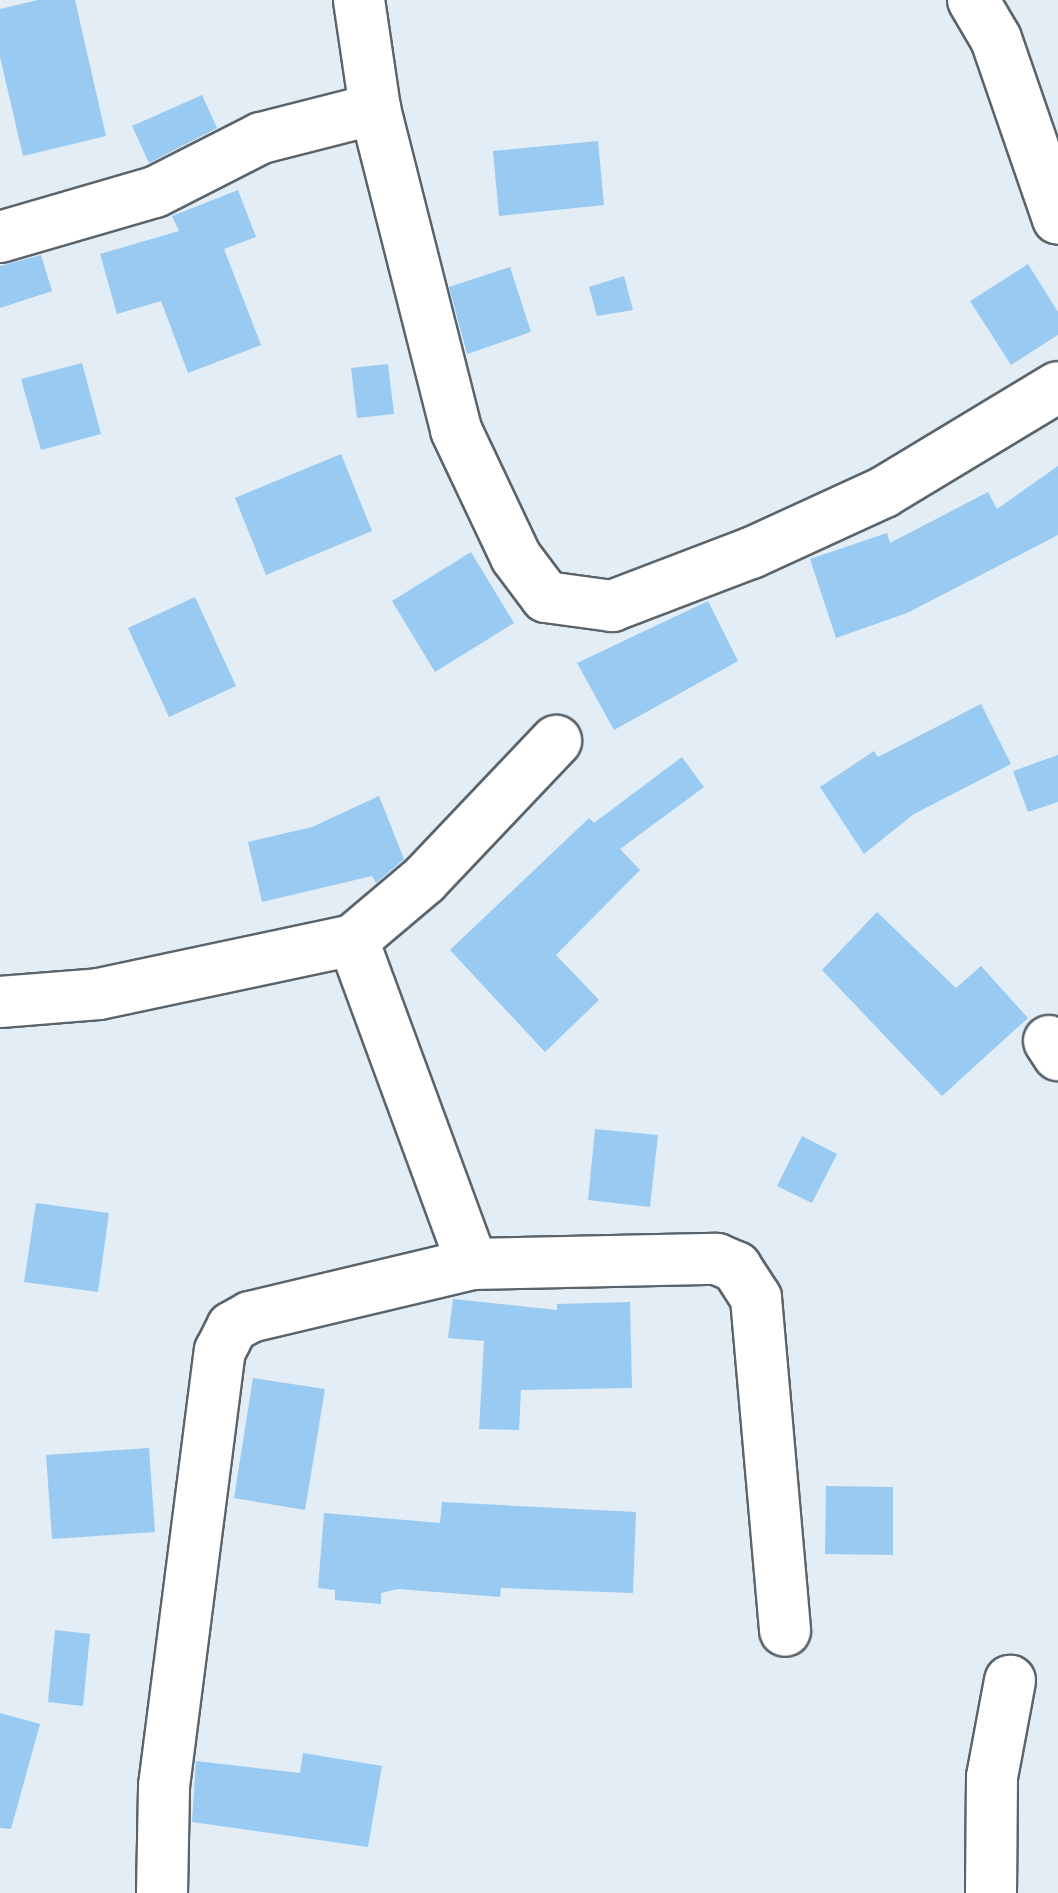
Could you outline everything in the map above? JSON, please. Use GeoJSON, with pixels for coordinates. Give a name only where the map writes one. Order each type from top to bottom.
{"type":"FeatureCollection","features":[{"type":"Feature","properties":{"kind":"street"},"geometry":{"type":"LineString","coordinates":[[359,0],[375,109],[456,430],[516,557],[546,597],[612,606],[751,553],[884,492],[1058,387]]}},
{"type":"Feature","properties":{"kind":"street"},"geometry":{"type":"LineString","coordinates":[[973,0],[996,39],[1058,219]]}},
{"type":"Feature","properties":{"kind":"street"},"geometry":{"type":"LineString","coordinates":[[0,237],[155,192],[261,138],[375,109]]}},
{"type":"Feature","properties":{"kind":"street"},"geometry":{"type":"LineString","coordinates":[[0,1002],[98,994],[352,940],[424,880],[556,741]]}},
{"type":"Feature","properties":{"kind":"street"},"geometry":{"type":"LineString","coordinates":[[352,940],[472,1264]]}},
{"type":"Feature","properties":{"kind":"street"},"geometry":{"type":"LineString","coordinates":[[162,1893],[164,1786],[220,1352],[232,1327],[250,1317],[472,1264],[718,1259],[736,1267],[756,1298],[784,1631]]}},
{"type":"Feature","properties":{"kind":"street"},"geometry":{"type":"LineString","coordinates":[[991,1893],[992,1777],[1010,1681]]}},
{"type":"Feature","properties":{"kind":"building"},"geometry":{"type":"Polygon","coordinates":[[[38,0],[75,0],[106,136],[23,156],[0,57],[0,9],[38,0]]]}},
{"type":"Feature","properties":{"kind":"building"},"geometry":{"type":"Polygon","coordinates":[[[202,95],[217,128],[149,163],[132,126],[202,95]]]}},
{"type":"Feature","properties":{"kind":"building"},"geometry":{"type":"Polygon","coordinates":[[[598,141],[604,205],[499,216],[493,151],[598,141]]]}},
{"type":"Feature","properties":{"kind":"building"},"geometry":{"type":"Polygon","coordinates":[[[238,190],[256,237],[224,249],[261,345],[188,373],[161,301],[117,314],[100,254],[179,231],[172,216],[238,190]]]}},
{"type":"Feature","properties":{"kind":"building"},"geometry":{"type":"Polygon","coordinates":[[[41,255],[52,291],[0,308],[0,266],[41,255]]]}},
{"type":"Feature","properties":{"kind":"building"},"geometry":{"type":"Polygon","coordinates":[[[1028,264],[1058,312],[1058,335],[1011,365],[970,301],[1028,264]]]}},
{"type":"Feature","properties":{"kind":"building"},"geometry":{"type":"Polygon","coordinates":[[[510,267],[531,332],[467,354],[449,287],[510,267]]]}},
{"type":"Feature","properties":{"kind":"building"},"geometry":{"type":"Polygon","coordinates":[[[624,276],[633,310],[597,316],[589,287],[624,276]]]}},
{"type":"Feature","properties":{"kind":"building"},"geometry":{"type":"Polygon","coordinates":[[[82,363],[101,434],[41,450],[21,379],[82,363]]]}},
{"type":"Feature","properties":{"kind":"building"},"geometry":{"type":"Polygon","coordinates":[[[388,364],[394,414],[357,418],[351,368],[388,364]]]}},
{"type":"Feature","properties":{"kind":"building"},"geometry":{"type":"Polygon","coordinates":[[[341,454],[372,531],[266,575],[235,498],[341,454]]]}},
{"type":"Feature","properties":{"kind":"building"},"geometry":{"type":"Polygon","coordinates":[[[1058,466],[1058,535],[907,613],[836,638],[810,559],[887,533],[890,543],[988,492],[997,509],[1058,466]]]}},
{"type":"Feature","properties":{"kind":"building"},"geometry":{"type":"Polygon","coordinates":[[[471,552],[514,623],[435,672],[392,601],[471,552]]]}},
{"type":"Feature","properties":{"kind":"building"},"geometry":{"type":"Polygon","coordinates":[[[195,597],[236,686],[169,717],[128,628],[195,597]]]}},
{"type":"Feature","properties":{"kind":"building"},"geometry":{"type":"Polygon","coordinates":[[[708,601],[738,661],[614,730],[577,663],[708,601]]]}},
{"type":"Feature","properties":{"kind":"building"},"geometry":{"type":"Polygon","coordinates":[[[981,704],[1011,764],[914,814],[864,854],[820,787],[874,751],[878,757],[981,704]]]}},
{"type":"Feature","properties":{"kind":"building"},"geometry":{"type":"Polygon","coordinates":[[[1058,755],[1058,802],[1028,812],[1013,771],[1058,755]]]}},
{"type":"Feature","properties":{"kind":"building"},"geometry":{"type":"Polygon","coordinates":[[[682,757],[704,787],[620,849],[640,870],[556,955],[599,1000],[545,1052],[450,950],[589,818],[594,823],[682,757]]]}},
{"type":"Feature","properties":{"kind":"building"},"geometry":{"type":"Polygon","coordinates":[[[379,796],[404,859],[376,883],[372,876],[262,902],[248,842],[312,827],[379,796]]]}},
{"type":"Feature","properties":{"kind":"building"},"geometry":{"type":"Polygon","coordinates":[[[877,912],[956,988],[981,966],[1028,1018],[942,1096],[822,970],[877,912]]]}},
{"type":"Feature","properties":{"kind":"building"},"geometry":{"type":"Polygon","coordinates":[[[595,1129],[658,1135],[650,1207],[588,1200],[595,1129]]]}},
{"type":"Feature","properties":{"kind":"building"},"geometry":{"type":"Polygon","coordinates":[[[802,1136],[837,1154],[812,1203],[777,1186],[802,1136]]]}},
{"type":"Feature","properties":{"kind":"building"},"geometry":{"type":"Polygon","coordinates":[[[36,1203],[109,1213],[98,1292],[24,1282],[36,1203]]]}},
{"type":"Feature","properties":{"kind":"building"},"geometry":{"type":"Polygon","coordinates":[[[453,1299],[557,1310],[557,1304],[630,1302],[632,1388],[521,1390],[519,1430],[479,1429],[484,1341],[448,1338],[453,1299]]]}},
{"type":"Feature","properties":{"kind":"building"},"geometry":{"type":"Polygon","coordinates":[[[253,1378],[325,1389],[305,1510],[234,1498],[253,1378]]]}},
{"type":"Feature","properties":{"kind":"building"},"geometry":{"type":"Polygon","coordinates":[[[149,1448],[155,1532],[52,1539],[46,1455],[149,1448]]]}},
{"type":"Feature","properties":{"kind":"building"},"geometry":{"type":"Polygon","coordinates":[[[826,1486],[893,1487],[893,1555],[825,1554],[826,1486]]]}},
{"type":"Feature","properties":{"kind":"building"},"geometry":{"type":"Polygon","coordinates":[[[442,1502],[636,1512],[633,1593],[501,1588],[500,1597],[398,1589],[381,1593],[381,1604],[335,1600],[335,1590],[318,1588],[324,1513],[440,1523],[442,1502]]]}},
{"type":"Feature","properties":{"kind":"building"},"geometry":{"type":"Polygon","coordinates":[[[55,1630],[90,1634],[83,1706],[48,1702],[55,1630]]]}},
{"type":"Feature","properties":{"kind":"building"},"geometry":{"type":"Polygon","coordinates":[[[0,1713],[40,1724],[11,1829],[0,1828],[0,1713]]]}},
{"type":"Feature","properties":{"kind":"building"},"geometry":{"type":"Polygon","coordinates":[[[303,1753],[382,1766],[368,1847],[192,1822],[196,1761],[300,1773],[303,1753]]]}}]}
